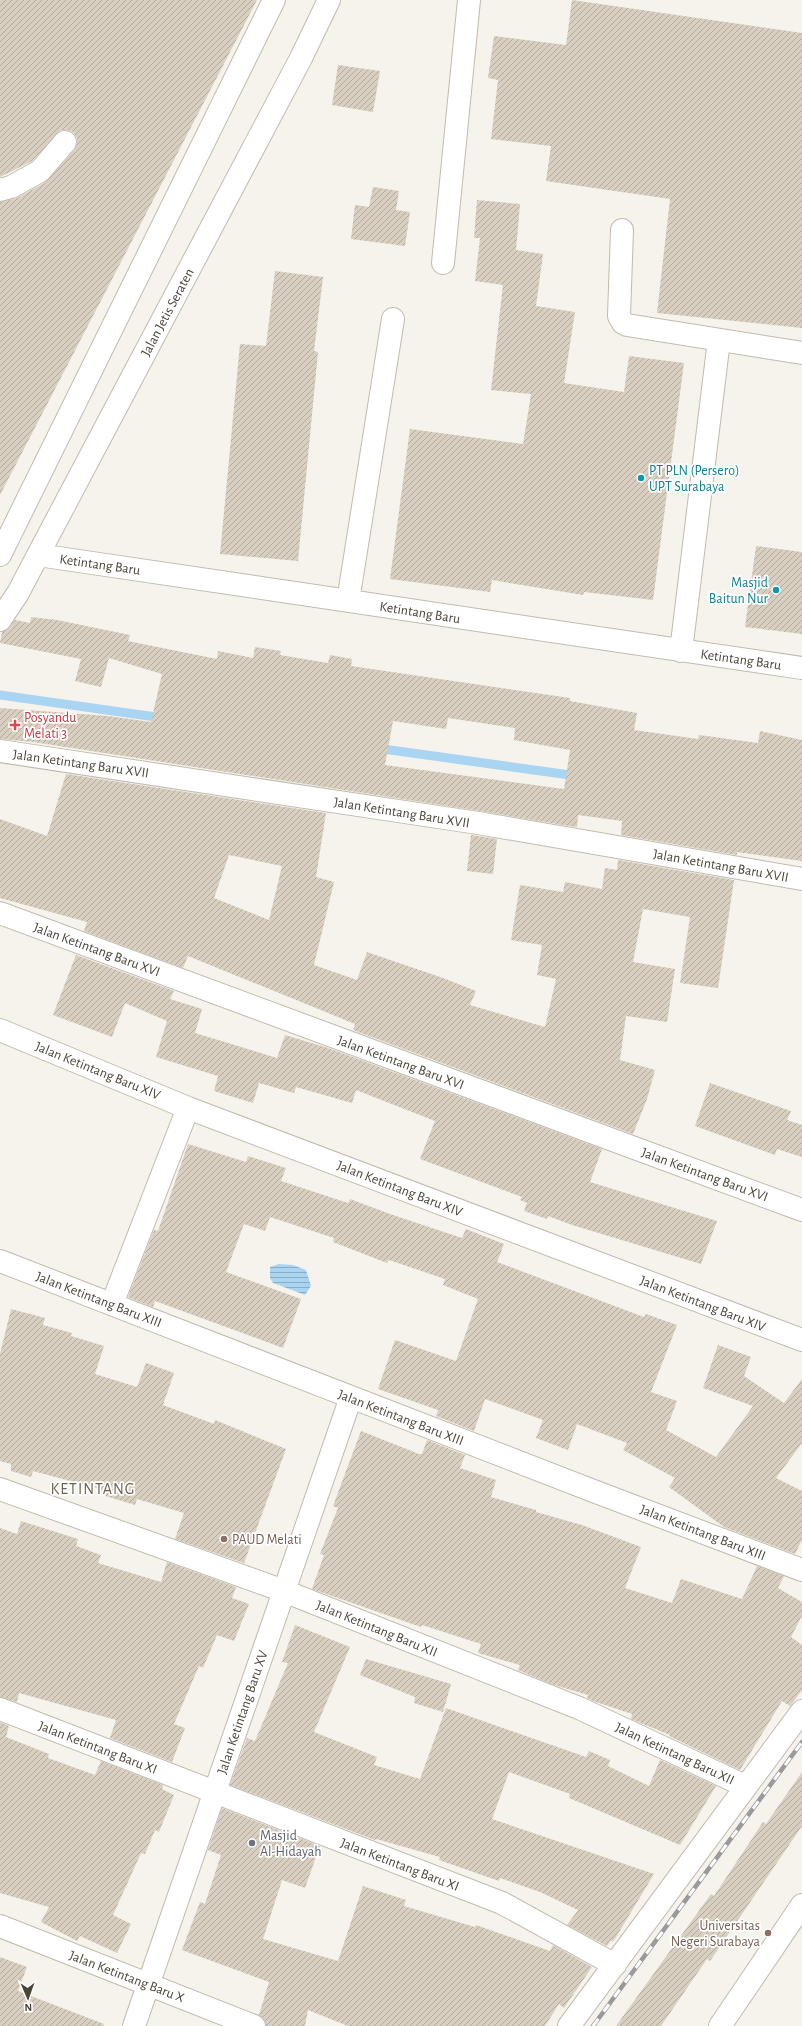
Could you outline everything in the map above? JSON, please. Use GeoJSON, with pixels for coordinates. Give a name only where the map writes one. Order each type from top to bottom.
{"type":"FeatureCollection","features":[{"type":"Feature","properties":{"kind":"street"},"geometry":{"type":"LineString","coordinates":[[0,555],[274,0]]}},
{"type":"Feature","properties":{"kind":"street","name":"Jalan Jetis Seraten"},"geometry":{"type":"LineString","coordinates":[[0,620],[18,593],[301,58],[329,0]]}},
{"type":"Feature","properties":{"kind":"street"},"geometry":{"type":"LineString","coordinates":[[443,264],[469,0]]}},
{"type":"Feature","properties":{"kind":"street"},"geometry":{"type":"LineString","coordinates":[[0,190],[11,187],[40,171],[65,142]]}},
{"type":"Feature","properties":{"kind":"street"},"geometry":{"type":"LineString","coordinates":[[622,230],[619,316],[623,323],[627,325],[802,353]]}},
{"type":"Feature","properties":{"kind":"street"},"geometry":{"type":"LineString","coordinates":[[348,601],[393,319]]}},
{"type":"Feature","properties":{"kind":"street"},"geometry":{"type":"LineString","coordinates":[[680,651],[719,340]]}},
{"type":"Feature","properties":{"kind":"street","name":"Ketintang Baru"},"geometry":{"type":"LineString","coordinates":[[38,555],[802,668]]}},
{"type":"Feature","properties":{"kind":"street","name":"Jalan Ketintang Baru XVII"},"geometry":{"type":"LineString","coordinates":[[0,751],[478,823],[802,879]]}},
{"type":"Feature","properties":{"kind":"street","name":"Jalan Ketintang Baru XVI"},"geometry":{"type":"LineString","coordinates":[[0,913],[802,1210]]}},
{"type":"Feature","properties":{"kind":"street","name":"Jalan Ketintang Baru XIV"},"geometry":{"type":"LineString","coordinates":[[0,1030],[188,1108],[802,1340]]}},
{"type":"Feature","properties":{"kind":"street"},"geometry":{"type":"LineString","coordinates":[[112,1304],[188,1108]]}},
{"type":"Feature","properties":{"kind":"street","name":"Jalan Ketintang Baru XIII"},"geometry":{"type":"LineString","coordinates":[[0,1261],[802,1570]]}},
{"type":"Feature","properties":{"kind":"street","name":"Jalan Ketintang Baru XV"},"geometry":{"type":"LineString","coordinates":[[134,2026],[351,1397]]}},
{"type":"Feature","properties":{"kind":"street","name":"Jalan Ketintang Baru XII"},"geometry":{"type":"LineString","coordinates":[[0,1488],[284,1591],[578,1708],[745,1786]]}},
{"type":"Feature","properties":{"kind":"street","name":"Jalan Ketintang Baru XI"},"geometry":{"type":"LineString","coordinates":[[0,1709],[502,1903],[615,1965]]}},
{"type":"Feature","properties":{"kind":"street"},"geometry":{"type":"LineString","coordinates":[[570,2026],[802,1710]]}},
{"type":"Feature","properties":{"kind":"street"},"geometry":{"type":"LineString","coordinates":[[720,2026],[802,1905]]}},
{"type":"Feature","properties":{"kind":"street","name":"Jalan Ketintang Baru X"},"geometry":{"type":"LineString","coordinates":[[0,1926],[254,2026]]}},
{"type":"Feature","properties":{"kind":"water"},"geometry":{"type":"Polygon","coordinates":[[[279,1264],[293,1265],[306,1270],[311,1286],[305,1295],[273,1283],[270,1278],[270,1267],[279,1264]]]}},
{"type":"Feature","properties":{"kind":"building"},"geometry":{"type":"Polygon","coordinates":[[[0,0],[257,0],[0,495],[0,202],[17,198],[46,182],[74,150],[77,144],[77,138],[73,132],[61,130],[32,161],[0,177],[0,0]]]}},
{"type":"Feature","properties":{"kind":"building"},"geometry":{"type":"Polygon","coordinates":[[[572,0],[802,33],[802,328],[657,313],[670,199],[546,181],[551,146],[491,139],[498,80],[488,78],[494,36],[566,45],[572,0]]]}},
{"type":"Feature","properties":{"kind":"building"},"geometry":{"type":"Polygon","coordinates":[[[338,65],[380,71],[373,112],[332,105],[338,65]]]}},
{"type":"Feature","properties":{"kind":"building"},"geometry":{"type":"Polygon","coordinates":[[[373,187],[399,191],[396,210],[410,212],[405,246],[351,239],[355,205],[369,207],[373,187]]]}},
{"type":"Feature","properties":{"kind":"building"},"geometry":{"type":"Polygon","coordinates":[[[477,200],[520,204],[516,250],[543,254],[536,306],[575,312],[564,383],[624,392],[629,356],[684,363],[653,600],[584,592],[583,595],[492,580],[490,592],[390,579],[410,429],[523,444],[531,394],[491,390],[503,285],[475,281],[480,238],[474,238],[477,200]]]}},
{"type":"Feature","properties":{"kind":"building"},"geometry":{"type":"Polygon","coordinates":[[[275,271],[323,277],[314,351],[318,352],[298,561],[220,554],[240,344],[266,346],[275,271]]]}},
{"type":"Feature","properties":{"kind":"building","name":"Masjid Baitun Nur"},"geometry":{"type":"Polygon","coordinates":[[[756,546],[802,552],[802,634],[745,627],[756,546]]]}},
{"type":"Feature","properties":{"kind":"building"},"geometry":{"type":"Polygon","coordinates":[[[31,617],[57,620],[130,635],[128,641],[217,659],[218,651],[253,658],[255,647],[281,651],[280,655],[328,663],[330,655],[352,659],[351,666],[570,698],[570,701],[637,713],[634,730],[698,739],[699,735],[758,743],[760,731],[802,740],[802,861],[737,852],[737,855],[621,835],[622,821],[578,815],[577,827],[33,742],[0,739],[0,708],[108,716],[151,722],[162,674],[109,658],[101,687],[75,681],[81,659],[0,643],[2,632],[10,627],[15,620],[30,623],[31,617]],[[448,718],[446,729],[393,721],[385,765],[564,789],[570,750],[514,740],[515,728],[448,718]]]}},
{"type":"Feature","properties":{"kind":"building"},"geometry":{"type":"Polygon","coordinates":[[[66,774],[326,813],[316,877],[334,882],[314,965],[357,980],[367,952],[476,991],[470,1005],[545,1027],[556,979],[537,975],[542,945],[511,940],[520,885],[563,892],[565,882],[602,889],[605,868],[617,870],[618,860],[734,880],[718,988],[680,983],[690,917],[643,909],[633,962],[675,969],[667,1022],[626,1016],[620,1060],[655,1070],[647,1099],[633,1134],[353,1030],[355,1024],[188,956],[183,968],[84,931],[87,922],[0,898],[0,819],[47,836],[66,774]],[[229,855],[214,898],[269,920],[282,866],[229,855]]]}},
{"type":"Feature","properties":{"kind":"building"},"geometry":{"type":"Polygon","coordinates":[[[471,835],[497,839],[493,874],[467,871],[471,835]]]}},
{"type":"Feature","properties":{"kind":"building"},"geometry":{"type":"Polygon","coordinates":[[[76,955],[174,991],[170,999],[202,1009],[195,1033],[277,1058],[285,1035],[328,1048],[602,1149],[590,1182],[717,1221],[701,1264],[572,1225],[548,1216],[547,1219],[524,1211],[527,1203],[520,1200],[522,1197],[420,1159],[435,1121],[356,1090],[352,1103],[296,1087],[294,1093],[259,1083],[253,1103],[214,1091],[218,1076],[156,1057],[167,1021],[125,1003],[112,1037],[53,1015],[76,955]]]}},
{"type":"Feature","properties":{"kind":"building"},"geometry":{"type":"Polygon","coordinates":[[[710,1083],[791,1111],[787,1120],[802,1125],[802,1157],[777,1149],[775,1155],[695,1126],[710,1083]]]}},
{"type":"Feature","properties":{"kind":"building"},"geometry":{"type":"Polygon","coordinates":[[[188,1144],[246,1162],[248,1156],[286,1168],[281,1181],[348,1203],[350,1199],[462,1238],[466,1229],[504,1244],[497,1262],[644,1317],[646,1314],[677,1325],[651,1392],[677,1401],[666,1430],[716,1457],[753,1406],[703,1388],[718,1345],[751,1357],[744,1376],[784,1403],[802,1379],[802,1443],[776,1478],[802,1491],[802,1540],[795,1554],[724,1527],[669,1487],[675,1478],[623,1450],[627,1443],[577,1424],[568,1450],[536,1438],[543,1420],[485,1399],[474,1431],[436,1416],[438,1410],[378,1389],[395,1340],[456,1361],[478,1299],[443,1285],[445,1279],[389,1260],[387,1263],[333,1242],[334,1238],[270,1217],[265,1231],[244,1224],[226,1272],[301,1299],[283,1348],[155,1301],[153,1307],[128,1297],[154,1230],[158,1231],[188,1144]]]}},
{"type":"Feature","properties":{"kind":"building"},"geometry":{"type":"Polygon","coordinates":[[[11,1309],[45,1318],[43,1325],[72,1333],[71,1336],[104,1346],[95,1374],[137,1387],[146,1363],[174,1373],[163,1405],[214,1424],[215,1420],[286,1449],[244,1563],[175,1539],[184,1513],[137,1499],[135,1505],[99,1494],[100,1489],[33,1471],[31,1477],[11,1471],[11,1464],[0,1461],[0,1354],[11,1309]]]}},
{"type":"Feature","properties":{"kind":"building"},"geometry":{"type":"Polygon","coordinates":[[[361,1431],[419,1454],[422,1454],[427,1440],[465,1455],[460,1468],[496,1480],[491,1497],[582,1525],[641,1547],[625,1588],[672,1603],[681,1579],[742,1599],[757,1566],[784,1576],[778,1588],[802,1602],[802,1616],[791,1637],[802,1645],[802,1690],[790,1706],[782,1701],[740,1770],[669,1736],[670,1735],[631,1719],[632,1714],[593,1701],[587,1698],[588,1695],[551,1684],[518,1670],[520,1665],[478,1653],[481,1644],[422,1625],[421,1627],[312,1589],[324,1555],[320,1554],[338,1508],[333,1506],[361,1431]]]}},
{"type":"Feature","properties":{"kind":"building"},"geometry":{"type":"Polygon","coordinates":[[[21,1521],[78,1539],[76,1546],[101,1555],[98,1563],[161,1582],[167,1562],[236,1587],[232,1598],[249,1604],[234,1641],[217,1635],[203,1668],[199,1666],[174,1724],[185,1728],[172,1762],[110,1738],[116,1720],[19,1693],[17,1702],[0,1697],[0,1528],[17,1534],[21,1521]]]}},
{"type":"Feature","properties":{"kind":"building"},"geometry":{"type":"Polygon","coordinates":[[[295,1625],[350,1647],[314,1732],[377,1757],[374,1765],[420,1779],[446,1708],[586,1757],[589,1751],[610,1760],[608,1766],[649,1786],[660,1760],[716,1786],[680,1845],[569,1798],[570,1794],[509,1772],[492,1819],[654,1874],[613,1942],[611,1940],[607,1946],[567,1925],[578,1910],[540,1892],[500,1878],[499,1881],[439,1860],[440,1857],[376,1839],[375,1840],[230,1785],[247,1738],[255,1741],[288,1663],[282,1662],[295,1625]]]}},
{"type":"Feature","properties":{"kind":"building"},"geometry":{"type":"Polygon","coordinates":[[[366,1659],[451,1684],[443,1712],[414,1703],[415,1697],[360,1675],[366,1659]]]}},
{"type":"Feature","properties":{"kind":"building"},"geometry":{"type":"Polygon","coordinates":[[[0,1722],[9,1726],[6,1737],[49,1754],[48,1758],[95,1775],[101,1761],[163,1785],[162,1789],[174,1795],[159,1832],[155,1830],[145,1854],[141,1853],[113,1915],[131,1924],[117,1953],[80,1936],[77,1941],[41,1922],[49,1907],[0,1893],[0,1722]]]}},
{"type":"Feature","properties":{"kind":"building"},"geometry":{"type":"Polygon","coordinates":[[[802,1772],[802,1826],[710,1961],[707,1959],[661,2026],[616,2026],[711,1894],[714,1896],[763,1822],[766,1824],[802,1772]]]}},
{"type":"Feature","properties":{"kind":"building"},"geometry":{"type":"Polygon","coordinates":[[[222,1808],[320,1846],[305,1888],[282,1880],[263,1939],[338,1961],[363,1886],[406,1900],[404,1906],[475,1927],[476,1925],[550,1951],[553,1945],[592,1967],[564,2008],[559,2004],[545,2026],[348,2026],[308,2010],[305,2026],[266,2026],[264,2019],[259,2015],[269,1982],[182,1950],[200,1902],[205,1904],[221,1855],[208,1850],[222,1808]]]}},
{"type":"Feature","properties":{"kind":"building"},"geometry":{"type":"Polygon","coordinates":[[[0,1957],[27,1967],[18,1991],[104,2024],[103,2026],[0,2026],[0,1957]]]}},
{"type":"Feature","properties":{"kind":"waterway"},"geometry":{"type":"LineString","coordinates":[[0,695],[163,718]]}},
{"type":"Feature","properties":{"kind":"waterway"},"geometry":{"type":"LineString","coordinates":[[376,748],[577,776]]}},
{"type":"Feature","properties":{"kind":"railway"},"geometry":{"type":"LineString","coordinates":[[593,2026],[802,1742]]}},
{"type":"Feature","properties":{"kind":"place","name":"PT PLN (Persero) UPT Surabaya"},"geometry":{"type":"Point","coordinates":[641,478]}},
{"type":"Feature","properties":{"kind":"place","name":"Masjid Baitun Nur"},"geometry":{"type":"Point","coordinates":[776,590]}},
{"type":"Feature","properties":{"kind":"place","name":"Posyandu Melati 3"},"geometry":{"type":"Point","coordinates":[15,725]}},
{"type":"Feature","properties":{"kind":"place","name":"PAUD Melati"},"geometry":{"type":"Point","coordinates":[224,1539]}},
{"type":"Feature","properties":{"kind":"place","name":"Masjid Al-Hidayah"},"geometry":{"type":"Point","coordinates":[252,1843]}},
{"type":"Feature","properties":{"kind":"place","name":"Universitas Negeri Surabaya"},"geometry":{"type":"Point","coordinates":[768,1933]}},
{"type":"Feature","properties":{"kind":"district","name":"KETINTANG"},"geometry":{"type":"Point","coordinates":[93,1488]}}]}
